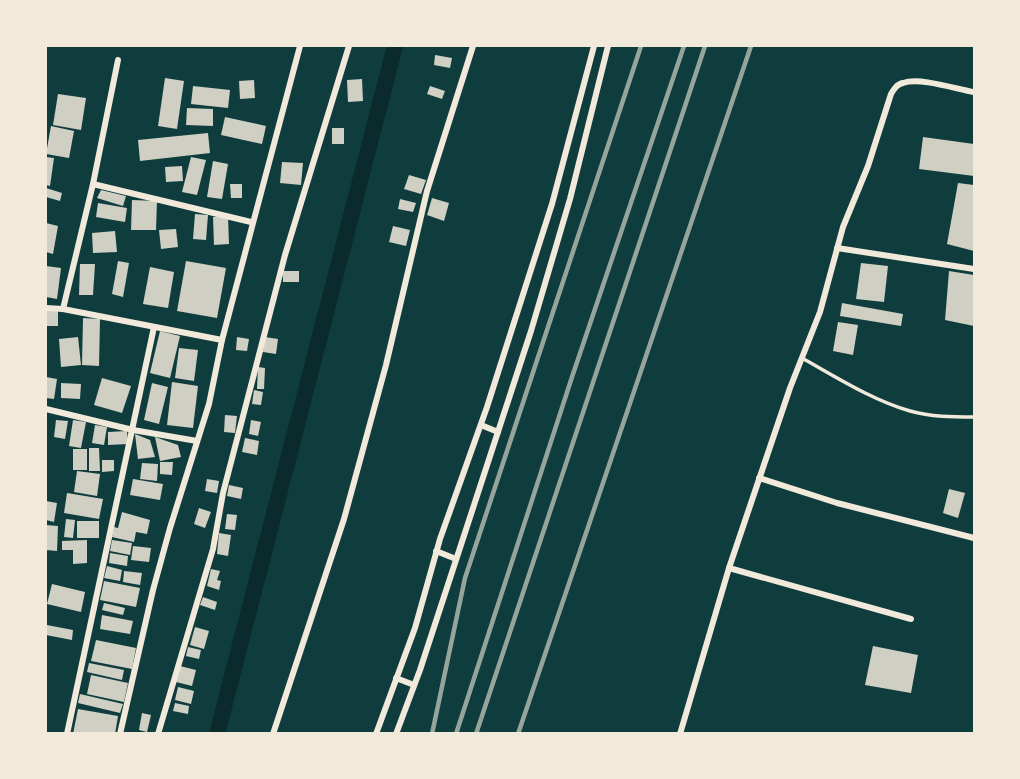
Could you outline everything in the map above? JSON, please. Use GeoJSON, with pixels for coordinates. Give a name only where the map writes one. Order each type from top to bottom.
{"type":"FeatureCollection","features":[{"type":"Feature","properties":{"kind":"street"},"geometry":{"type":"LineString","coordinates":[[120,733],[153,590],[209,404],[251,222],[300,46]]}},
{"type":"Feature","properties":{"kind":"street"},"geometry":{"type":"LineString","coordinates":[[158,733],[213,549],[223,493],[285,256],[349,46]]}},
{"type":"Feature","properties":{"kind":"street"},"geometry":{"type":"LineString","coordinates":[[273,733],[344,519],[386,365],[427,191],[473,46]]}},
{"type":"Feature","properties":{"kind":"street"},"geometry":{"type":"LineString","coordinates":[[376,733],[415,628],[436,551],[481,425],[555,194],[594,46]]}},
{"type":"Feature","properties":{"kind":"street"},"geometry":{"type":"LineString","coordinates":[[396,733],[531,331],[570,199],[608,46]]}},
{"type":"Feature","properties":{"kind":"street"},"geometry":{"type":"LineString","coordinates":[[63,309],[93,184],[118,61]]}},
{"type":"Feature","properties":{"kind":"street"},"geometry":{"type":"LineString","coordinates":[[680,733],[729,568],[820,312],[843,227],[868,166],[891,94],[897,85],[904,82],[975,92]]}},
{"type":"Feature","properties":{"kind":"street"},"geometry":{"type":"LineString","coordinates":[[93,184],[251,222]]}},
{"type":"Feature","properties":{"kind":"street"},"geometry":{"type":"LineString","coordinates":[[555,194],[570,199]]}},
{"type":"Feature","properties":{"kind":"street"},"geometry":{"type":"LineString","coordinates":[[837,248],[975,269]]}},
{"type":"Feature","properties":{"kind":"street"},"geometry":{"type":"LineString","coordinates":[[46,308],[222,340]]}},
{"type":"Feature","properties":{"kind":"street"},"geometry":{"type":"LineString","coordinates":[[67,733],[154,327]]}},
{"type":"Feature","properties":{"kind":"street"},"geometry":{"type":"LineString","coordinates":[[46,410],[197,441]]}},
{"type":"Feature","properties":{"kind":"street"},"geometry":{"type":"LineString","coordinates":[[481,425],[498,432]]}},
{"type":"Feature","properties":{"kind":"street"},"geometry":{"type":"LineString","coordinates":[[759,478],[837,503],[975,538]]}},
{"type":"Feature","properties":{"kind":"street"},"geometry":{"type":"LineString","coordinates":[[436,551],[456,559]]}},
{"type":"Feature","properties":{"kind":"street"},"geometry":{"type":"LineString","coordinates":[[729,568],[911,619]]}},
{"type":"Feature","properties":{"kind":"street"},"geometry":{"type":"LineString","coordinates":[[396,678],[414,685]]}},
{"type":"Feature","properties":{"kind":"lane"},"geometry":{"type":"LineString","coordinates":[[802,358],[857,388],[908,410],[935,416],[975,417]]}},
{"type":"Feature","properties":{"kind":"building"},"geometry":{"type":"Polygon","coordinates":[[[435,55],[452,58],[450,68],[434,65],[435,55]]]}},
{"type":"Feature","properties":{"kind":"building"},"geometry":{"type":"Polygon","coordinates":[[[165,78],[184,81],[177,129],[158,126],[165,78]]]}},
{"type":"Feature","properties":{"kind":"building"},"geometry":{"type":"Polygon","coordinates":[[[362,79],[363,101],[348,102],[347,80],[362,79]]]}},
{"type":"Feature","properties":{"kind":"building"},"geometry":{"type":"Polygon","coordinates":[[[254,80],[255,98],[240,99],[239,81],[254,80]]]}},
{"type":"Feature","properties":{"kind":"building"},"geometry":{"type":"Polygon","coordinates":[[[193,86],[230,90],[228,108],[191,104],[193,86]]]}},
{"type":"Feature","properties":{"kind":"building"},"geometry":{"type":"Polygon","coordinates":[[[430,86],[445,91],[442,99],[427,94],[430,86]]]}},
{"type":"Feature","properties":{"kind":"building"},"geometry":{"type":"Polygon","coordinates":[[[58,94],[86,98],[81,130],[53,125],[58,94]]]}},
{"type":"Feature","properties":{"kind":"building"},"geometry":{"type":"Polygon","coordinates":[[[187,108],[213,109],[213,126],[186,125],[187,108]]]}},
{"type":"Feature","properties":{"kind":"building"},"geometry":{"type":"Polygon","coordinates":[[[225,117],[266,126],[262,144],[221,135],[225,117]]]}},
{"type":"Feature","properties":{"kind":"building"},"geometry":{"type":"Polygon","coordinates":[[[51,126],[74,131],[69,158],[46,154],[51,126]]]}},
{"type":"Feature","properties":{"kind":"building"},"geometry":{"type":"Polygon","coordinates":[[[332,128],[344,128],[344,144],[332,144],[332,128]]]}},
{"type":"Feature","properties":{"kind":"building"},"geometry":{"type":"Polygon","coordinates":[[[208,133],[210,153],[140,161],[138,140],[208,133]]]}},
{"type":"Feature","properties":{"kind":"building"},"geometry":{"type":"Polygon","coordinates":[[[923,137],[974,144],[974,176],[919,169],[923,137]]]}},
{"type":"Feature","properties":{"kind":"building"},"geometry":{"type":"Polygon","coordinates":[[[46,157],[54,158],[50,186],[46,185],[46,157]]]}},
{"type":"Feature","properties":{"kind":"building"},"geometry":{"type":"Polygon","coordinates":[[[191,157],[206,160],[197,195],[182,192],[191,157]]]}},
{"type":"Feature","properties":{"kind":"building"},"geometry":{"type":"Polygon","coordinates":[[[213,161],[228,164],[222,199],[207,197],[213,161]]]}},
{"type":"Feature","properties":{"kind":"building"},"geometry":{"type":"Polygon","coordinates":[[[282,162],[303,163],[301,185],[280,183],[282,162]]]}},
{"type":"Feature","properties":{"kind":"building"},"geometry":{"type":"Polygon","coordinates":[[[182,166],[183,181],[166,182],[165,167],[182,166]]]}},
{"type":"Feature","properties":{"kind":"building"},"geometry":{"type":"Polygon","coordinates":[[[409,175],[426,180],[421,194],[404,189],[409,175]]]}},
{"type":"Feature","properties":{"kind":"building"},"geometry":{"type":"Polygon","coordinates":[[[958,183],[974,185],[974,251],[947,244],[958,183]]]}},
{"type":"Feature","properties":{"kind":"building"},"geometry":{"type":"Polygon","coordinates":[[[230,184],[242,184],[242,198],[231,198],[230,184]]]}},
{"type":"Feature","properties":{"kind":"building"},"geometry":{"type":"Polygon","coordinates":[[[46,188],[62,193],[60,201],[46,197],[46,188]]]}},
{"type":"Feature","properties":{"kind":"building"},"geometry":{"type":"Polygon","coordinates":[[[101,190],[126,196],[123,206],[97,198],[101,190]]]}},
{"type":"Feature","properties":{"kind":"building"},"geometry":{"type":"Polygon","coordinates":[[[432,198],[449,203],[444,221],[427,215],[432,198]]]}},
{"type":"Feature","properties":{"kind":"building"},"geometry":{"type":"Polygon","coordinates":[[[400,199],[416,203],[413,212],[398,209],[400,199]]]}},
{"type":"Feature","properties":{"kind":"building"},"geometry":{"type":"Polygon","coordinates":[[[132,200],[157,201],[156,230],[131,230],[132,200]]]}},
{"type":"Feature","properties":{"kind":"building"},"geometry":{"type":"Polygon","coordinates":[[[98,203],[127,208],[125,222],[96,217],[98,203]]]}},
{"type":"Feature","properties":{"kind":"building"},"geometry":{"type":"Polygon","coordinates":[[[195,214],[208,215],[206,240],[193,239],[195,214]]]}},
{"type":"Feature","properties":{"kind":"building"},"geometry":{"type":"Polygon","coordinates":[[[228,216],[229,244],[214,245],[213,217],[228,216]]]}},
{"type":"Feature","properties":{"kind":"building"},"geometry":{"type":"Polygon","coordinates":[[[46,223],[58,226],[53,254],[46,252],[46,223]]]}},
{"type":"Feature","properties":{"kind":"building"},"geometry":{"type":"Polygon","coordinates":[[[393,226],[410,230],[406,246],[389,242],[393,226]]]}},
{"type":"Feature","properties":{"kind":"building"},"geometry":{"type":"Polygon","coordinates":[[[176,229],[178,247],[161,249],[159,230],[176,229]]]}},
{"type":"Feature","properties":{"kind":"building"},"geometry":{"type":"Polygon","coordinates":[[[115,231],[117,252],[93,253],[92,233],[115,231]]]}},
{"type":"Feature","properties":{"kind":"building"},"geometry":{"type":"Polygon","coordinates":[[[118,261],[129,263],[123,297],[112,294],[118,261]]]}},
{"type":"Feature","properties":{"kind":"building"},"geometry":{"type":"Polygon","coordinates":[[[186,261],[226,268],[217,318],[177,311],[186,261]]]}},
{"type":"Feature","properties":{"kind":"building"},"geometry":{"type":"Polygon","coordinates":[[[861,263],[888,266],[884,302],[856,299],[861,263]]]}},
{"type":"Feature","properties":{"kind":"building"},"geometry":{"type":"Polygon","coordinates":[[[80,264],[95,264],[93,295],[79,295],[80,264]]]}},
{"type":"Feature","properties":{"kind":"building"},"geometry":{"type":"Polygon","coordinates":[[[46,266],[61,268],[57,299],[46,297],[46,266]]]}},
{"type":"Feature","properties":{"kind":"building"},"geometry":{"type":"Polygon","coordinates":[[[150,267],[174,272],[168,308],[143,304],[150,267]]]}},
{"type":"Feature","properties":{"kind":"building"},"geometry":{"type":"Polygon","coordinates":[[[283,271],[299,271],[299,282],[283,282],[283,271]]]}},
{"type":"Feature","properties":{"kind":"building"},"geometry":{"type":"Polygon","coordinates":[[[949,271],[974,275],[974,326],[945,320],[949,271]]]}},
{"type":"Feature","properties":{"kind":"building"},"geometry":{"type":"Polygon","coordinates":[[[842,303],[903,314],[901,326],[840,316],[842,303]]]}},
{"type":"Feature","properties":{"kind":"building"},"geometry":{"type":"Polygon","coordinates":[[[46,310],[58,310],[58,326],[46,326],[46,310]]]}},
{"type":"Feature","properties":{"kind":"building"},"geometry":{"type":"Polygon","coordinates":[[[83,318],[100,319],[99,366],[82,365],[83,318]]]}},
{"type":"Feature","properties":{"kind":"building"},"geometry":{"type":"Polygon","coordinates":[[[838,322],[858,325],[853,355],[833,351],[838,322]]]}},
{"type":"Feature","properties":{"kind":"building"},"geometry":{"type":"Polygon","coordinates":[[[160,331],[180,336],[170,378],[150,373],[160,331]]]}},
{"type":"Feature","properties":{"kind":"building"},"geometry":{"type":"Polygon","coordinates":[[[78,337],[81,365],[61,367],[59,339],[78,337]]]}},
{"type":"Feature","properties":{"kind":"building"},"geometry":{"type":"Polygon","coordinates":[[[237,337],[249,339],[247,351],[236,350],[237,337]]]}},
{"type":"Feature","properties":{"kind":"building"},"geometry":{"type":"Polygon","coordinates":[[[265,337],[278,339],[276,354],[263,352],[265,337]]]}},
{"type":"Feature","properties":{"kind":"building"},"geometry":{"type":"Polygon","coordinates":[[[179,348],[198,350],[194,381],[175,378],[179,348]]]}},
{"type":"Feature","properties":{"kind":"building"},"geometry":{"type":"Polygon","coordinates":[[[258,367],[265,368],[264,389],[257,389],[258,367]]]}},
{"type":"Feature","properties":{"kind":"building"},"geometry":{"type":"Polygon","coordinates":[[[46,377],[57,379],[54,399],[46,398],[46,377]]]}},
{"type":"Feature","properties":{"kind":"building"},"geometry":{"type":"Polygon","coordinates":[[[102,378],[131,386],[122,413],[94,405],[102,378]]]}},
{"type":"Feature","properties":{"kind":"building"},"geometry":{"type":"Polygon","coordinates":[[[172,382],[198,386],[193,428],[167,425],[172,382]]]}},
{"type":"Feature","properties":{"kind":"building"},"geometry":{"type":"Polygon","coordinates":[[[61,383],[81,384],[80,399],[61,398],[61,383]]]}},
{"type":"Feature","properties":{"kind":"building"},"geometry":{"type":"Polygon","coordinates":[[[152,383],[168,387],[159,424],[144,420],[152,383]]]}},
{"type":"Feature","properties":{"kind":"building"},"geometry":{"type":"Polygon","coordinates":[[[254,390],[263,392],[261,405],[252,404],[254,390]]]}},
{"type":"Feature","properties":{"kind":"building"},"geometry":{"type":"Polygon","coordinates":[[[225,415],[237,416],[235,433],[224,432],[225,415]]]}},
{"type":"Feature","properties":{"kind":"building"},"geometry":{"type":"Polygon","coordinates":[[[56,420],[68,421],[65,439],[54,437],[56,420]]]}},
{"type":"Feature","properties":{"kind":"building"},"geometry":{"type":"Polygon","coordinates":[[[73,420],[86,422],[81,448],[69,446],[73,420]]]}},
{"type":"Feature","properties":{"kind":"building"},"geometry":{"type":"Polygon","coordinates":[[[251,420],[261,422],[258,436],[249,434],[251,420]]]}},
{"type":"Feature","properties":{"kind":"building"},"geometry":{"type":"Polygon","coordinates":[[[95,425],[107,427],[104,445],[92,443],[95,425]]]}},
{"type":"Feature","properties":{"kind":"building"},"geometry":{"type":"Polygon","coordinates":[[[127,431],[128,444],[108,445],[108,432],[127,431]]]}},
{"type":"Feature","properties":{"kind":"building"},"geometry":{"type":"Polygon","coordinates":[[[135,434],[150,440],[155,457],[138,459],[135,434]]]}},
{"type":"Feature","properties":{"kind":"building"},"geometry":{"type":"Polygon","coordinates":[[[155,437],[178,445],[181,457],[160,461],[155,437]]]}},
{"type":"Feature","properties":{"kind":"building"},"geometry":{"type":"Polygon","coordinates":[[[245,438],[259,441],[257,455],[242,452],[245,438]]]}},
{"type":"Feature","properties":{"kind":"building"},"geometry":{"type":"Polygon","coordinates":[[[89,448],[99,448],[100,471],[89,471],[89,448]]]}},
{"type":"Feature","properties":{"kind":"building"},"geometry":{"type":"Polygon","coordinates":[[[73,449],[87,449],[87,470],[73,470],[73,449]]]}},
{"type":"Feature","properties":{"kind":"building"},"geometry":{"type":"Polygon","coordinates":[[[102,460],[114,460],[114,471],[102,472],[102,460]]]}},
{"type":"Feature","properties":{"kind":"building"},"geometry":{"type":"Polygon","coordinates":[[[160,462],[173,462],[172,475],[160,474],[160,462]]]}},
{"type":"Feature","properties":{"kind":"building"},"geometry":{"type":"Polygon","coordinates":[[[142,463],[158,464],[157,481],[140,479],[142,463]]]}},
{"type":"Feature","properties":{"kind":"building"},"geometry":{"type":"Polygon","coordinates":[[[77,471],[100,474],[97,496],[74,492],[77,471]]]}},
{"type":"Feature","properties":{"kind":"building"},"geometry":{"type":"Polygon","coordinates":[[[133,479],[163,484],[160,500],[130,495],[133,479]]]}},
{"type":"Feature","properties":{"kind":"building"},"geometry":{"type":"Polygon","coordinates":[[[207,479],[219,481],[217,493],[205,491],[207,479]]]}},
{"type":"Feature","properties":{"kind":"building"},"geometry":{"type":"Polygon","coordinates":[[[229,485],[243,488],[241,499],[227,496],[229,485]]]}},
{"type":"Feature","properties":{"kind":"building"},"geometry":{"type":"Polygon","coordinates":[[[949,489],[965,493],[958,518],[943,513],[949,489]]]}},
{"type":"Feature","properties":{"kind":"building"},"geometry":{"type":"Polygon","coordinates":[[[67,493],[103,499],[99,519],[64,513],[67,493]]]}},
{"type":"Feature","properties":{"kind":"building"},"geometry":{"type":"Polygon","coordinates":[[[46,501],[57,503],[54,522],[46,520],[46,501]]]}},
{"type":"Feature","properties":{"kind":"building"},"geometry":{"type":"Polygon","coordinates":[[[199,508],[211,512],[205,528],[194,524],[199,508]]]}},
{"type":"Feature","properties":{"kind":"building"},"geometry":{"type":"Polygon","coordinates":[[[122,512],[150,520],[147,534],[136,532],[134,542],[112,537],[114,527],[118,528],[122,512]]]}},
{"type":"Feature","properties":{"kind":"building"},"geometry":{"type":"Polygon","coordinates":[[[227,514],[237,515],[235,530],[225,529],[227,514]]]}},
{"type":"Feature","properties":{"kind":"building"},"geometry":{"type":"Polygon","coordinates":[[[66,519],[75,520],[73,538],[64,537],[66,519]]]}},
{"type":"Feature","properties":{"kind":"building"},"geometry":{"type":"Polygon","coordinates":[[[77,521],[99,521],[99,538],[77,538],[77,521]]]}},
{"type":"Feature","properties":{"kind":"building"},"geometry":{"type":"Polygon","coordinates":[[[46,525],[58,526],[57,551],[46,550],[46,525]]]}},
{"type":"Feature","properties":{"kind":"building"},"geometry":{"type":"Polygon","coordinates":[[[219,533],[231,535],[228,556],[217,554],[219,533]]]}},
{"type":"Feature","properties":{"kind":"building"},"geometry":{"type":"Polygon","coordinates":[[[87,540],[87,563],[73,564],[73,550],[62,550],[62,541],[87,540]]]}},
{"type":"Feature","properties":{"kind":"building"},"geometry":{"type":"Polygon","coordinates":[[[112,540],[132,543],[130,555],[110,551],[112,540]]]}},
{"type":"Feature","properties":{"kind":"building"},"geometry":{"type":"Polygon","coordinates":[[[133,546],[151,548],[149,562],[131,560],[133,546]]]}},
{"type":"Feature","properties":{"kind":"building"},"geometry":{"type":"Polygon","coordinates":[[[110,553],[128,556],[127,566],[109,563],[110,553]]]}},
{"type":"Feature","properties":{"kind":"building"},"geometry":{"type":"Polygon","coordinates":[[[107,566],[122,570],[120,581],[104,578],[107,566]]]}},
{"type":"Feature","properties":{"kind":"building"},"geometry":{"type":"Polygon","coordinates":[[[211,569],[220,571],[217,580],[221,581],[219,590],[207,586],[211,569]]]}},
{"type":"Feature","properties":{"kind":"building"},"geometry":{"type":"Polygon","coordinates":[[[124,571],[142,573],[140,585],[123,582],[124,571]]]}},
{"type":"Feature","properties":{"kind":"building"},"geometry":{"type":"Polygon","coordinates":[[[104,581],[140,588],[136,607],[100,600],[104,581]]]}},
{"type":"Feature","properties":{"kind":"building"},"geometry":{"type":"Polygon","coordinates":[[[52,584],[85,592],[81,612],[47,604],[52,584]]]}},
{"type":"Feature","properties":{"kind":"building"},"geometry":{"type":"Polygon","coordinates":[[[203,597],[217,602],[215,610],[200,605],[203,597]]]}},
{"type":"Feature","properties":{"kind":"building"},"geometry":{"type":"Polygon","coordinates":[[[104,603],[125,608],[123,615],[102,610],[104,603]]]}},
{"type":"Feature","properties":{"kind":"building"},"geometry":{"type":"Polygon","coordinates":[[[102,615],[133,621],[130,634],[100,629],[102,615]]]}},
{"type":"Feature","properties":{"kind":"building"},"geometry":{"type":"Polygon","coordinates":[[[47,625],[73,630],[72,640],[46,635],[47,625]]]}},
{"type":"Feature","properties":{"kind":"building"},"geometry":{"type":"Polygon","coordinates":[[[195,627],[209,631],[204,649],[190,645],[195,627]]]}},
{"type":"Feature","properties":{"kind":"building"},"geometry":{"type":"Polygon","coordinates":[[[96,640],[136,648],[132,669],[91,661],[96,640]]]}},
{"type":"Feature","properties":{"kind":"building"},"geometry":{"type":"Polygon","coordinates":[[[873,646],[918,655],[911,693],[865,685],[873,646]]]}},
{"type":"Feature","properties":{"kind":"building"},"geometry":{"type":"Polygon","coordinates":[[[188,647],[201,650],[199,659],[186,656],[188,647]]]}},
{"type":"Feature","properties":{"kind":"building"},"geometry":{"type":"Polygon","coordinates":[[[89,663],[124,670],[122,680],[87,672],[89,663]]]}},
{"type":"Feature","properties":{"kind":"building"},"geometry":{"type":"Polygon","coordinates":[[[180,666],[196,670],[192,686],[176,682],[180,666]]]}},
{"type":"Feature","properties":{"kind":"building"},"geometry":{"type":"Polygon","coordinates":[[[91,675],[128,683],[124,702],[87,694],[91,675]]]}},
{"type":"Feature","properties":{"kind":"building"},"geometry":{"type":"Polygon","coordinates":[[[178,687],[194,691],[191,704],[175,700],[178,687]]]}},
{"type":"Feature","properties":{"kind":"building"},"geometry":{"type":"Polygon","coordinates":[[[80,694],[123,704],[120,713],[78,703],[80,694]]]}},
{"type":"Feature","properties":{"kind":"building"},"geometry":{"type":"Polygon","coordinates":[[[175,703],[189,706],[188,714],[173,711],[175,703]]]}},
{"type":"Feature","properties":{"kind":"building"},"geometry":{"type":"Polygon","coordinates":[[[78,709],[118,716],[115,734],[73,734],[78,709]]]}},
{"type":"Feature","properties":{"kind":"building"},"geometry":{"type":"Polygon","coordinates":[[[142,713],[151,715],[147,732],[139,730],[142,713]]]}},
{"type":"Feature","properties":{"kind":"waterway"},"geometry":{"type":"LineString","coordinates":[[217,734],[395,46]]}},
{"type":"Feature","properties":{"kind":"railway"},"geometry":{"type":"LineString","coordinates":[[432,734],[465,578],[641,46]]}},
{"type":"Feature","properties":{"kind":"railway"},"geometry":{"type":"LineString","coordinates":[[456,734],[572,377],[684,46]]}},
{"type":"Feature","properties":{"kind":"railway"},"geometry":{"type":"LineString","coordinates":[[476,734],[705,46]]}},
{"type":"Feature","properties":{"kind":"railway"},"geometry":{"type":"LineString","coordinates":[[518,734],[751,46]]}}]}
